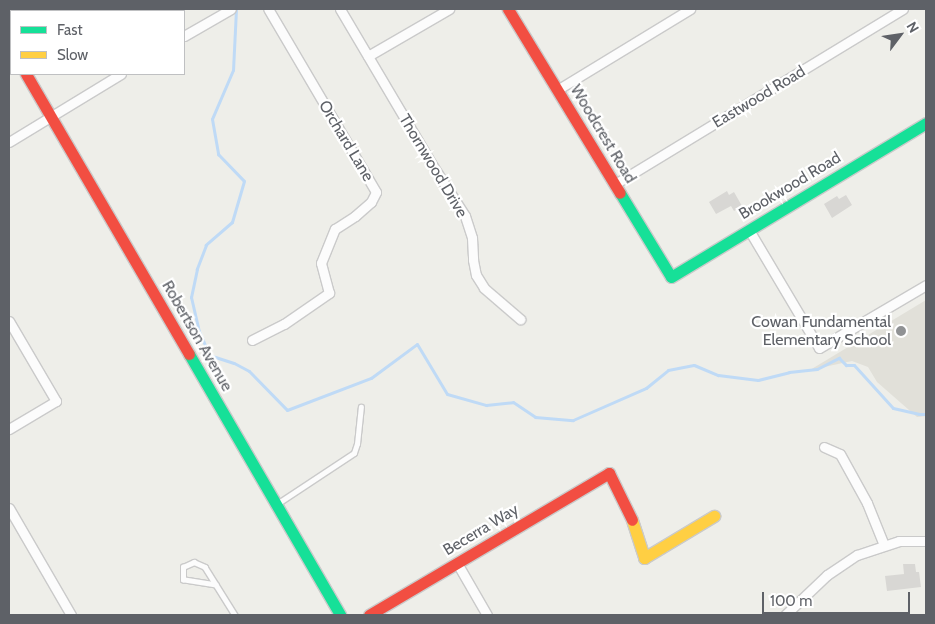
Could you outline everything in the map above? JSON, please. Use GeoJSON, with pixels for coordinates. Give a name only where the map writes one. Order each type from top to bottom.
{"type":"FeatureCollection","features":[{"type":"Feature","properties":{"kind":"street"},"geometry":{"type":"LineString","coordinates":[[185,35],[231,9]]}},
{"type":"Feature","properties":{"kind":"street","name":"Orchard Lane"},"geometry":{"type":"LineString","coordinates":[[252,340],[284,324],[328,292],[321,263],[335,229],[355,216],[371,202],[376,192],[268,9]]}},
{"type":"Feature","properties":{"kind":"street","name":"Thornwood Drive"},"geometry":{"type":"LineString","coordinates":[[340,9],[465,216],[471,230],[476,275],[484,288],[520,319]]}},
{"type":"Feature","properties":{"kind":"street"},"geometry":{"type":"LineString","coordinates":[[368,56],[448,9]]}},
{"type":"Feature","properties":{"kind":"street","name":"Woodcrest Road"},"geometry":{"type":"LineString","coordinates":[[508,9],[671,277]]}},
{"type":"Feature","properties":{"kind":"street"},"geometry":{"type":"LineString","coordinates":[[557,90],[690,9]]}},
{"type":"Feature","properties":{"kind":"street","name":"Eastwood Road"},"geometry":{"type":"LineString","coordinates":[[615,184],[903,9]]}},
{"type":"Feature","properties":{"kind":"street","name":"Robertson Avenue"},"geometry":{"type":"LineString","coordinates":[[27,75],[340,615]]}},
{"type":"Feature","properties":{"kind":"street"},"geometry":{"type":"LineString","coordinates":[[9,142],[119,75]]}},
{"type":"Feature","properties":{"kind":"street","name":"Brookwood Road"},"geometry":{"type":"LineString","coordinates":[[671,277],[926,124]]}},
{"type":"Feature","properties":{"kind":"street"},"geometry":{"type":"LineString","coordinates":[[749,230],[819,348],[926,285]]}},
{"type":"Feature","properties":{"kind":"street"},"geometry":{"type":"LineString","coordinates":[[9,321],[56,401],[9,430]]}},
{"type":"Feature","properties":{"kind":"street"},"geometry":{"type":"LineString","coordinates":[[824,447],[840,454],[867,502],[884,545]]}},
{"type":"Feature","properties":{"kind":"street","name":"Becerra Way"},"geometry":{"type":"LineString","coordinates":[[369,615],[609,473],[629,510],[644,558],[714,516]]}},
{"type":"Feature","properties":{"kind":"street"},"geometry":{"type":"LineString","coordinates":[[9,508],[70,615]]}},
{"type":"Feature","properties":{"kind":"street"},"geometry":{"type":"LineString","coordinates":[[787,614],[827,574],[842,564],[884,545],[899,541],[926,540]]}},
{"type":"Feature","properties":{"kind":"street"},"geometry":{"type":"LineString","coordinates":[[457,564],[487,615]]}},
{"type":"Feature","properties":{"kind":"lane"},"geometry":{"type":"LineString","coordinates":[[276,505],[354,453],[357,444],[360,407]]}},
{"type":"Feature","properties":{"kind":"lane"},"geometry":{"type":"LineString","coordinates":[[216,585],[182,580],[183,567],[194,562],[204,566],[235,615]]}},
{"type":"Feature","properties":{"kind":"shaded area","name":"Cowan Fundamental Elementary School"},"geometry":{"type":"Polygon","coordinates":[[[926,300],[926,416],[917,417],[877,382],[868,367],[852,361],[810,370],[926,300]]]}},
{"type":"Feature","properties":{"kind":"building"},"geometry":{"type":"Polygon","coordinates":[[[727,191],[729,195],[734,192],[742,206],[734,211],[731,206],[716,214],[709,202],[727,191]]]}},
{"type":"Feature","properties":{"kind":"building"},"geometry":{"type":"Polygon","coordinates":[[[846,195],[852,205],[832,218],[824,204],[837,196],[839,199],[846,195]]]}},
{"type":"Feature","properties":{"kind":"building"},"geometry":{"type":"Polygon","coordinates":[[[903,564],[915,564],[916,572],[919,572],[921,587],[887,591],[885,576],[904,574],[903,564]]]}},
{"type":"Feature","properties":{"kind":"waterway"},"geometry":{"type":"LineString","coordinates":[[236,9],[233,70],[212,119],[218,154],[244,181],[232,222],[206,245],[197,269],[191,297],[199,331],[209,355],[234,363],[249,371],[287,410],[371,378],[417,344],[447,394],[486,405],[513,402],[535,417],[573,420],[646,388],[668,370],[694,365],[718,375],[758,380],[789,372],[817,369],[839,358],[846,365],[854,365],[893,408],[926,414]]}},
{"type":"Feature","properties":{"kind":"traffic: fast"},"geometry":{"type":"LineString","coordinates":[[620,193],[671,277],[926,123]]}},
{"type":"Feature","properties":{"kind":"traffic: fast"},"geometry":{"type":"LineString","coordinates":[[189,354],[340,615]]}},
{"type":"Feature","properties":{"kind":"traffic: slow"},"geometry":{"type":"LineString","coordinates":[[632,520],[644,558],[714,516]]}},
{"type":"Feature","properties":{"kind":"traffic: jam"},"geometry":{"type":"LineString","coordinates":[[508,9],[620,193]]}},
{"type":"Feature","properties":{"kind":"traffic: jam"},"geometry":{"type":"LineString","coordinates":[[27,75],[189,354]]}},
{"type":"Feature","properties":{"kind":"traffic: jam"},"geometry":{"type":"LineString","coordinates":[[369,615],[609,473],[632,520]]}},
{"type":"Feature","properties":{"kind":"place","name":"Cowan Fundamental Elementary School"},"geometry":{"type":"Point","coordinates":[901,331]}}]}
